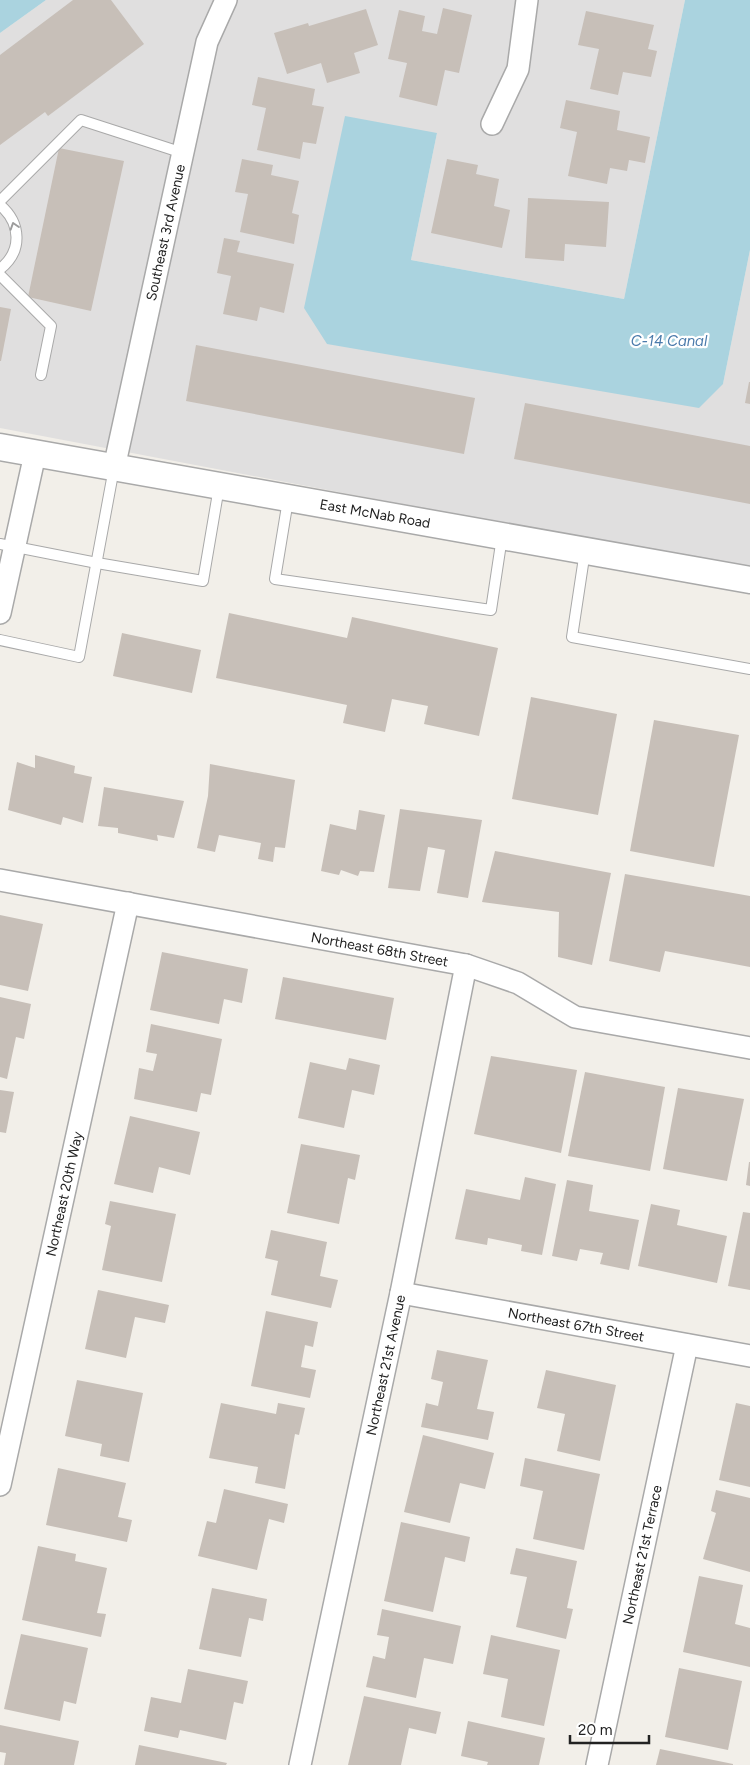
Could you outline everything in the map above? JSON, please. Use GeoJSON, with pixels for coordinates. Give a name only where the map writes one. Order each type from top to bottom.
{"type":"FeatureCollection","features":[{"type":"Feature","properties":{"kind":"street","name":"Southeast 3rd Avenue"},"geometry":{"type":"LineString","coordinates":[[114,468],[207,42],[226,0]]}},
{"type":"Feature","properties":{"kind":"street"},"geometry":{"type":"LineString","coordinates":[[492,124],[518,69],[528,0]]}},
{"type":"Feature","properties":{"kind":"street","name":"East McNab Road"},"geometry":{"type":"LineString","coordinates":[[0,447],[750,580]]}},
{"type":"Feature","properties":{"kind":"street"},"geometry":{"type":"LineString","coordinates":[[0,614],[7,545],[35,454]]}},
{"type":"Feature","properties":{"kind":"street","name":"Northeast 68th Street"},"geometry":{"type":"LineString","coordinates":[[0,880],[466,965],[518,983],[575,1017],[750,1048]]}},
{"type":"Feature","properties":{"kind":"street","name":"Northeast 20th Way"},"geometry":{"type":"LineString","coordinates":[[0,1485],[128,903]]}},
{"type":"Feature","properties":{"kind":"street","name":"Northeast 21st Avenue"},"geometry":{"type":"LineString","coordinates":[[300,1765],[401,1292],[466,965]]}},
{"type":"Feature","properties":{"kind":"street","name":"Northeast 67th Street"},"geometry":{"type":"LineString","coordinates":[[401,1292],[750,1356]]}},
{"type":"Feature","properties":{"kind":"street","name":"Northeast 21st Terrace"},"geometry":{"type":"LineString","coordinates":[[598,1765],[687,1345]]}},
{"type":"Feature","properties":{"kind":"lane"},"geometry":{"type":"LineString","coordinates":[[0,201],[81,120],[183,152]]}},
{"type":"Feature","properties":{"kind":"lane"},"geometry":{"type":"LineString","coordinates":[[0,205],[8,212],[15,224],[17,238],[15,251],[8,263],[0,269]]}},
{"type":"Feature","properties":{"kind":"lane"},"geometry":{"type":"LineString","coordinates":[[0,275],[50,326],[41,374]]}},
{"type":"Feature","properties":{"kind":"lane"},"geometry":{"type":"LineString","coordinates":[[0,640],[79,657],[114,468]]}},
{"type":"Feature","properties":{"kind":"lane"},"geometry":{"type":"LineString","coordinates":[[7,545],[203,581],[219,486]]}},
{"type":"Feature","properties":{"kind":"lane"},"geometry":{"type":"LineString","coordinates":[[288,498],[275,579],[490,610],[502,537]]}},
{"type":"Feature","properties":{"kind":"lane"},"geometry":{"type":"LineString","coordinates":[[585,552],[572,637],[750,669]]}},
{"type":"Feature","properties":{"kind":"shaded area"},"geometry":{"type":"Polygon","coordinates":[[[46,0],[685,0],[624,299],[411,260],[437,133],[305,308],[723,384],[750,250],[750,570],[0,428],[0,33],[46,0]]]}},
{"type":"Feature","properties":{"kind":"water"},"geometry":{"type":"Polygon","coordinates":[[[0,0],[46,0],[0,33],[0,0]]]}},
{"type":"Feature","properties":{"kind":"water","name":"C-14 Canal"},"geometry":{"type":"Polygon","coordinates":[[[685,0],[750,0],[750,250],[723,384],[699,408],[327,344],[304,308],[345,116],[437,133],[411,260],[624,299],[685,0]]]}},
{"type":"Feature","properties":{"kind":"building"},"geometry":{"type":"Polygon","coordinates":[[[73,0],[111,0],[144,44],[48,116],[45,112],[0,145],[0,55],[73,0]]]}},
{"type":"Feature","properties":{"kind":"building"},"geometry":{"type":"Polygon","coordinates":[[[443,8],[472,15],[459,73],[445,70],[437,106],[399,97],[407,63],[388,59],[399,10],[425,16],[422,31],[437,34],[443,8]]]}},
{"type":"Feature","properties":{"kind":"building"},"geometry":{"type":"Polygon","coordinates":[[[366,9],[378,45],[354,53],[360,73],[327,83],[321,63],[287,74],[274,33],[308,23],[309,26],[366,9]]]}},
{"type":"Feature","properties":{"kind":"building"},"geometry":{"type":"Polygon","coordinates":[[[586,11],[654,25],[648,49],[657,51],[651,77],[623,72],[618,95],[590,89],[599,49],[578,45],[586,11]]]}},
{"type":"Feature","properties":{"kind":"building"},"geometry":{"type":"Polygon","coordinates":[[[258,77],[315,89],[312,105],[324,107],[316,144],[303,142],[300,159],[257,150],[266,108],[252,105],[258,77]]]}},
{"type":"Feature","properties":{"kind":"building"},"geometry":{"type":"Polygon","coordinates":[[[566,100],[620,111],[617,130],[650,137],[645,163],[629,160],[627,171],[610,168],[607,184],[568,176],[577,132],[560,128],[566,100]]]}},
{"type":"Feature","properties":{"kind":"building"},"geometry":{"type":"Polygon","coordinates":[[[59,148],[124,161],[91,311],[28,297],[59,148]]]}},
{"type":"Feature","properties":{"kind":"building"},"geometry":{"type":"Polygon","coordinates":[[[242,159],[273,165],[271,175],[299,181],[292,213],[299,215],[294,244],[240,232],[248,194],[235,192],[242,159]]]}},
{"type":"Feature","properties":{"kind":"building"},"geometry":{"type":"Polygon","coordinates":[[[447,159],[478,165],[476,174],[499,179],[494,206],[510,210],[502,248],[431,233],[447,159]]]}},
{"type":"Feature","properties":{"kind":"building"},"geometry":{"type":"Polygon","coordinates":[[[528,198],[609,202],[606,247],[565,244],[564,261],[525,258],[528,198]]]}},
{"type":"Feature","properties":{"kind":"building"},"geometry":{"type":"Polygon","coordinates":[[[224,238],[240,241],[237,252],[294,264],[284,313],[260,307],[257,321],[223,314],[231,276],[217,273],[224,238]]]}},
{"type":"Feature","properties":{"kind":"building"},"geometry":{"type":"Polygon","coordinates":[[[0,307],[11,309],[1,361],[0,361],[0,307]]]}},
{"type":"Feature","properties":{"kind":"building"},"geometry":{"type":"Polygon","coordinates":[[[196,345],[475,398],[464,454],[186,401],[196,345]]]}},
{"type":"Feature","properties":{"kind":"building"},"geometry":{"type":"Polygon","coordinates":[[[750,382],[750,404],[745,403],[750,382]]]}},
{"type":"Feature","properties":{"kind":"building"},"geometry":{"type":"Polygon","coordinates":[[[525,403],[750,446],[750,504],[514,459],[525,403]]]}},
{"type":"Feature","properties":{"kind":"building"},"geometry":{"type":"Polygon","coordinates":[[[229,613],[347,638],[352,617],[498,648],[479,736],[424,724],[428,706],[392,699],[385,732],[343,723],[347,705],[216,678],[229,613]]]}},
{"type":"Feature","properties":{"kind":"building"},"geometry":{"type":"Polygon","coordinates":[[[122,633],[201,650],[192,693],[113,676],[122,633]]]}},
{"type":"Feature","properties":{"kind":"building"},"geometry":{"type":"Polygon","coordinates":[[[531,697],[617,714],[598,815],[512,799],[531,697]]]}},
{"type":"Feature","properties":{"kind":"building"},"geometry":{"type":"Polygon","coordinates":[[[654,720],[739,735],[714,867],[630,851],[654,720]]]}},
{"type":"Feature","properties":{"kind":"building"},"geometry":{"type":"Polygon","coordinates":[[[35,755],[75,766],[74,773],[92,777],[83,823],[63,817],[61,825],[8,810],[17,762],[35,768],[35,755]]]}},
{"type":"Feature","properties":{"kind":"building"},"geometry":{"type":"Polygon","coordinates":[[[210,764],[295,780],[285,848],[275,847],[273,862],[258,859],[261,843],[219,835],[215,852],[197,848],[208,796],[210,764]]]}},
{"type":"Feature","properties":{"kind":"building"},"geometry":{"type":"Polygon","coordinates":[[[104,787],[184,801],[174,838],[157,835],[158,841],[118,833],[118,828],[98,826],[104,787]]]}},
{"type":"Feature","properties":{"kind":"building"},"geometry":{"type":"Polygon","coordinates":[[[400,809],[482,820],[468,898],[437,893],[445,850],[428,847],[420,891],[388,888],[400,809]]]}},
{"type":"Feature","properties":{"kind":"building"},"geometry":{"type":"Polygon","coordinates":[[[359,810],[385,815],[374,872],[360,871],[358,876],[341,870],[339,875],[321,871],[330,824],[356,830],[359,810]]]}},
{"type":"Feature","properties":{"kind":"building"},"geometry":{"type":"Polygon","coordinates":[[[495,851],[611,873],[592,965],[558,957],[559,912],[482,902],[495,851]]]}},
{"type":"Feature","properties":{"kind":"building"},"geometry":{"type":"Polygon","coordinates":[[[625,874],[750,896],[750,967],[665,951],[660,972],[609,961],[625,874]]]}},
{"type":"Feature","properties":{"kind":"building"},"geometry":{"type":"Polygon","coordinates":[[[0,915],[43,924],[28,991],[0,985],[0,915]]]}},
{"type":"Feature","properties":{"kind":"building"},"geometry":{"type":"Polygon","coordinates":[[[162,952],[248,969],[242,1003],[224,999],[219,1024],[150,1010],[162,952]]]}},
{"type":"Feature","properties":{"kind":"building"},"geometry":{"type":"Polygon","coordinates":[[[283,977],[394,998],[386,1040],[275,1019],[283,977]]]}},
{"type":"Feature","properties":{"kind":"building"},"geometry":{"type":"Polygon","coordinates":[[[0,997],[31,1004],[24,1039],[16,1037],[7,1079],[0,1077],[0,997]]]}},
{"type":"Feature","properties":{"kind":"building"},"geometry":{"type":"Polygon","coordinates":[[[151,1024],[222,1039],[211,1095],[201,1093],[197,1112],[134,1099],[139,1068],[153,1071],[157,1054],[146,1052],[151,1024]]]}},
{"type":"Feature","properties":{"kind":"building"},"geometry":{"type":"Polygon","coordinates":[[[491,1056],[577,1070],[561,1153],[474,1134],[491,1056]]]}},
{"type":"Feature","properties":{"kind":"building"},"geometry":{"type":"Polygon","coordinates":[[[349,1058],[380,1065],[374,1095],[352,1090],[344,1128],[298,1118],[310,1062],[346,1070],[349,1058]]]}},
{"type":"Feature","properties":{"kind":"building"},"geometry":{"type":"Polygon","coordinates":[[[585,1072],[665,1087],[650,1171],[568,1156],[585,1072]]]}},
{"type":"Feature","properties":{"kind":"building"},"geometry":{"type":"Polygon","coordinates":[[[678,1088],[744,1099],[727,1181],[663,1169],[678,1088]]]}},
{"type":"Feature","properties":{"kind":"building"},"geometry":{"type":"Polygon","coordinates":[[[0,1090],[14,1092],[6,1133],[0,1132],[0,1090]]]}},
{"type":"Feature","properties":{"kind":"building"},"geometry":{"type":"Polygon","coordinates":[[[130,1116],[200,1132],[190,1175],[159,1167],[153,1193],[114,1184],[130,1116]]]}},
{"type":"Feature","properties":{"kind":"building"},"geometry":{"type":"Polygon","coordinates":[[[301,1144],[360,1155],[355,1180],[348,1178],[339,1224],[287,1213],[301,1144]]]}},
{"type":"Feature","properties":{"kind":"building"},"geometry":{"type":"Polygon","coordinates":[[[750,1162],[750,1186],[746,1185],[750,1162]]]}},
{"type":"Feature","properties":{"kind":"building"},"geometry":{"type":"Polygon","coordinates":[[[525,1177],[556,1184],[542,1255],[521,1251],[522,1245],[488,1238],[487,1245],[455,1239],[466,1189],[520,1200],[525,1177]]]}},
{"type":"Feature","properties":{"kind":"building"},"geometry":{"type":"Polygon","coordinates":[[[567,1180],[593,1185],[589,1211],[639,1220],[629,1270],[600,1264],[603,1253],[580,1249],[577,1261],[552,1256],[567,1180]]]}},
{"type":"Feature","properties":{"kind":"building"},"geometry":{"type":"Polygon","coordinates":[[[110,1201],[176,1214],[162,1282],[102,1270],[111,1226],[105,1224],[110,1201]]]}},
{"type":"Feature","properties":{"kind":"building"},"geometry":{"type":"Polygon","coordinates":[[[651,1204],[680,1210],[677,1225],[727,1236],[717,1283],[638,1266],[651,1204]]]}},
{"type":"Feature","properties":{"kind":"building"},"geometry":{"type":"Polygon","coordinates":[[[743,1212],[750,1213],[750,1290],[728,1286],[743,1212]]]}},
{"type":"Feature","properties":{"kind":"building"},"geometry":{"type":"Polygon","coordinates":[[[271,1230],[327,1242],[320,1276],[338,1280],[331,1308],[271,1295],[278,1261],[265,1258],[271,1230]]]}},
{"type":"Feature","properties":{"kind":"building"},"geometry":{"type":"Polygon","coordinates":[[[98,1290],[169,1305],[165,1323],[135,1317],[126,1358],[85,1349],[98,1290]]]}},
{"type":"Feature","properties":{"kind":"building"},"geometry":{"type":"Polygon","coordinates":[[[266,1311],[318,1322],[313,1347],[305,1345],[301,1367],[316,1370],[310,1398],[251,1386],[266,1311]]]}},
{"type":"Feature","properties":{"kind":"building"},"geometry":{"type":"Polygon","coordinates":[[[437,1350],[488,1360],[477,1409],[494,1412],[488,1440],[421,1427],[426,1403],[438,1406],[443,1382],[431,1379],[437,1350]]]}},
{"type":"Feature","properties":{"kind":"building"},"geometry":{"type":"Polygon","coordinates":[[[546,1370],[616,1385],[600,1461],[557,1451],[565,1414],[537,1408],[546,1370]]]}},
{"type":"Feature","properties":{"kind":"building"},"geometry":{"type":"Polygon","coordinates":[[[77,1380],[143,1393],[129,1462],[100,1456],[102,1444],[65,1436],[77,1380]]]}},
{"type":"Feature","properties":{"kind":"building"},"geometry":{"type":"Polygon","coordinates":[[[221,1403],[276,1414],[278,1403],[305,1408],[299,1435],[295,1434],[285,1489],[255,1483],[258,1467],[209,1458],[221,1403]]]}},
{"type":"Feature","properties":{"kind":"building"},"geometry":{"type":"Polygon","coordinates":[[[736,1403],[750,1406],[750,1487],[719,1480],[736,1403]]]}},
{"type":"Feature","properties":{"kind":"building"},"geometry":{"type":"Polygon","coordinates":[[[423,1435],[494,1453],[485,1489],[460,1483],[450,1523],[404,1512],[423,1435]]]}},
{"type":"Feature","properties":{"kind":"building"},"geometry":{"type":"Polygon","coordinates":[[[525,1458],[600,1474],[584,1550],[533,1539],[543,1491],[520,1486],[525,1458]]]}},
{"type":"Feature","properties":{"kind":"building"},"geometry":{"type":"Polygon","coordinates":[[[58,1468],[126,1483],[118,1517],[132,1520],[127,1542],[46,1525],[58,1468]]]}},
{"type":"Feature","properties":{"kind":"building"},"geometry":{"type":"Polygon","coordinates":[[[224,1489],[288,1504],[284,1523],[269,1519],[257,1570],[198,1556],[207,1521],[216,1523],[224,1489]]]}},
{"type":"Feature","properties":{"kind":"building"},"geometry":{"type":"Polygon","coordinates":[[[716,1490],[750,1498],[750,1572],[703,1559],[716,1513],[711,1511],[716,1490]]]}},
{"type":"Feature","properties":{"kind":"building"},"geometry":{"type":"Polygon","coordinates":[[[401,1522],[470,1537],[465,1562],[445,1557],[433,1612],[384,1601],[401,1522]]]}},
{"type":"Feature","properties":{"kind":"building"},"geometry":{"type":"Polygon","coordinates":[[[38,1546],[76,1554],[75,1561],[107,1568],[97,1613],[106,1614],[101,1637],[22,1620],[38,1546]]]}},
{"type":"Feature","properties":{"kind":"building"},"geometry":{"type":"Polygon","coordinates":[[[516,1548],[577,1561],[567,1608],[573,1609],[566,1639],[516,1627],[527,1577],[510,1574],[516,1548]]]}},
{"type":"Feature","properties":{"kind":"building"},"geometry":{"type":"Polygon","coordinates":[[[699,1576],[743,1585],[735,1624],[750,1628],[750,1667],[683,1652],[699,1576]]]}},
{"type":"Feature","properties":{"kind":"building"},"geometry":{"type":"Polygon","coordinates":[[[212,1588],[267,1599],[263,1621],[249,1618],[241,1657],[199,1649],[212,1588]]]}},
{"type":"Feature","properties":{"kind":"building"},"geometry":{"type":"Polygon","coordinates":[[[382,1609],[461,1626],[453,1664],[424,1658],[416,1698],[366,1687],[373,1656],[385,1659],[389,1637],[377,1635],[382,1609]]]}},
{"type":"Feature","properties":{"kind":"building"},"geometry":{"type":"Polygon","coordinates":[[[21,1634],[88,1648],[76,1704],[64,1701],[60,1721],[4,1709],[21,1634]]]}},
{"type":"Feature","properties":{"kind":"building"},"geometry":{"type":"Polygon","coordinates":[[[491,1635],[560,1650],[544,1726],[501,1717],[508,1679],[483,1674],[491,1635]]]}},
{"type":"Feature","properties":{"kind":"building"},"geometry":{"type":"Polygon","coordinates":[[[679,1668],[742,1681],[728,1750],[665,1737],[679,1668]]]}},
{"type":"Feature","properties":{"kind":"building"},"geometry":{"type":"Polygon","coordinates":[[[188,1669],[248,1681],[243,1704],[234,1702],[226,1740],[180,1730],[178,1738],[144,1731],[151,1697],[181,1703],[188,1669]]]}},
{"type":"Feature","properties":{"kind":"building"},"geometry":{"type":"Polygon","coordinates":[[[364,1696],[441,1712],[436,1734],[409,1728],[401,1765],[348,1765],[364,1696]]]}},
{"type":"Feature","properties":{"kind":"building"},"geometry":{"type":"Polygon","coordinates":[[[468,1721],[545,1738],[539,1765],[487,1765],[488,1762],[461,1756],[468,1721]]]}},
{"type":"Feature","properties":{"kind":"building"},"geometry":{"type":"Polygon","coordinates":[[[0,1725],[79,1741],[74,1765],[4,1765],[6,1753],[0,1752],[0,1725]]]}},
{"type":"Feature","properties":{"kind":"building"},"geometry":{"type":"Polygon","coordinates":[[[139,1745],[227,1763],[226,1765],[135,1765],[139,1745]]]}},
{"type":"Feature","properties":{"kind":"building"},"geometry":{"type":"Polygon","coordinates":[[[660,1749],[733,1764],[733,1765],[656,1765],[660,1749]]]}}]}
